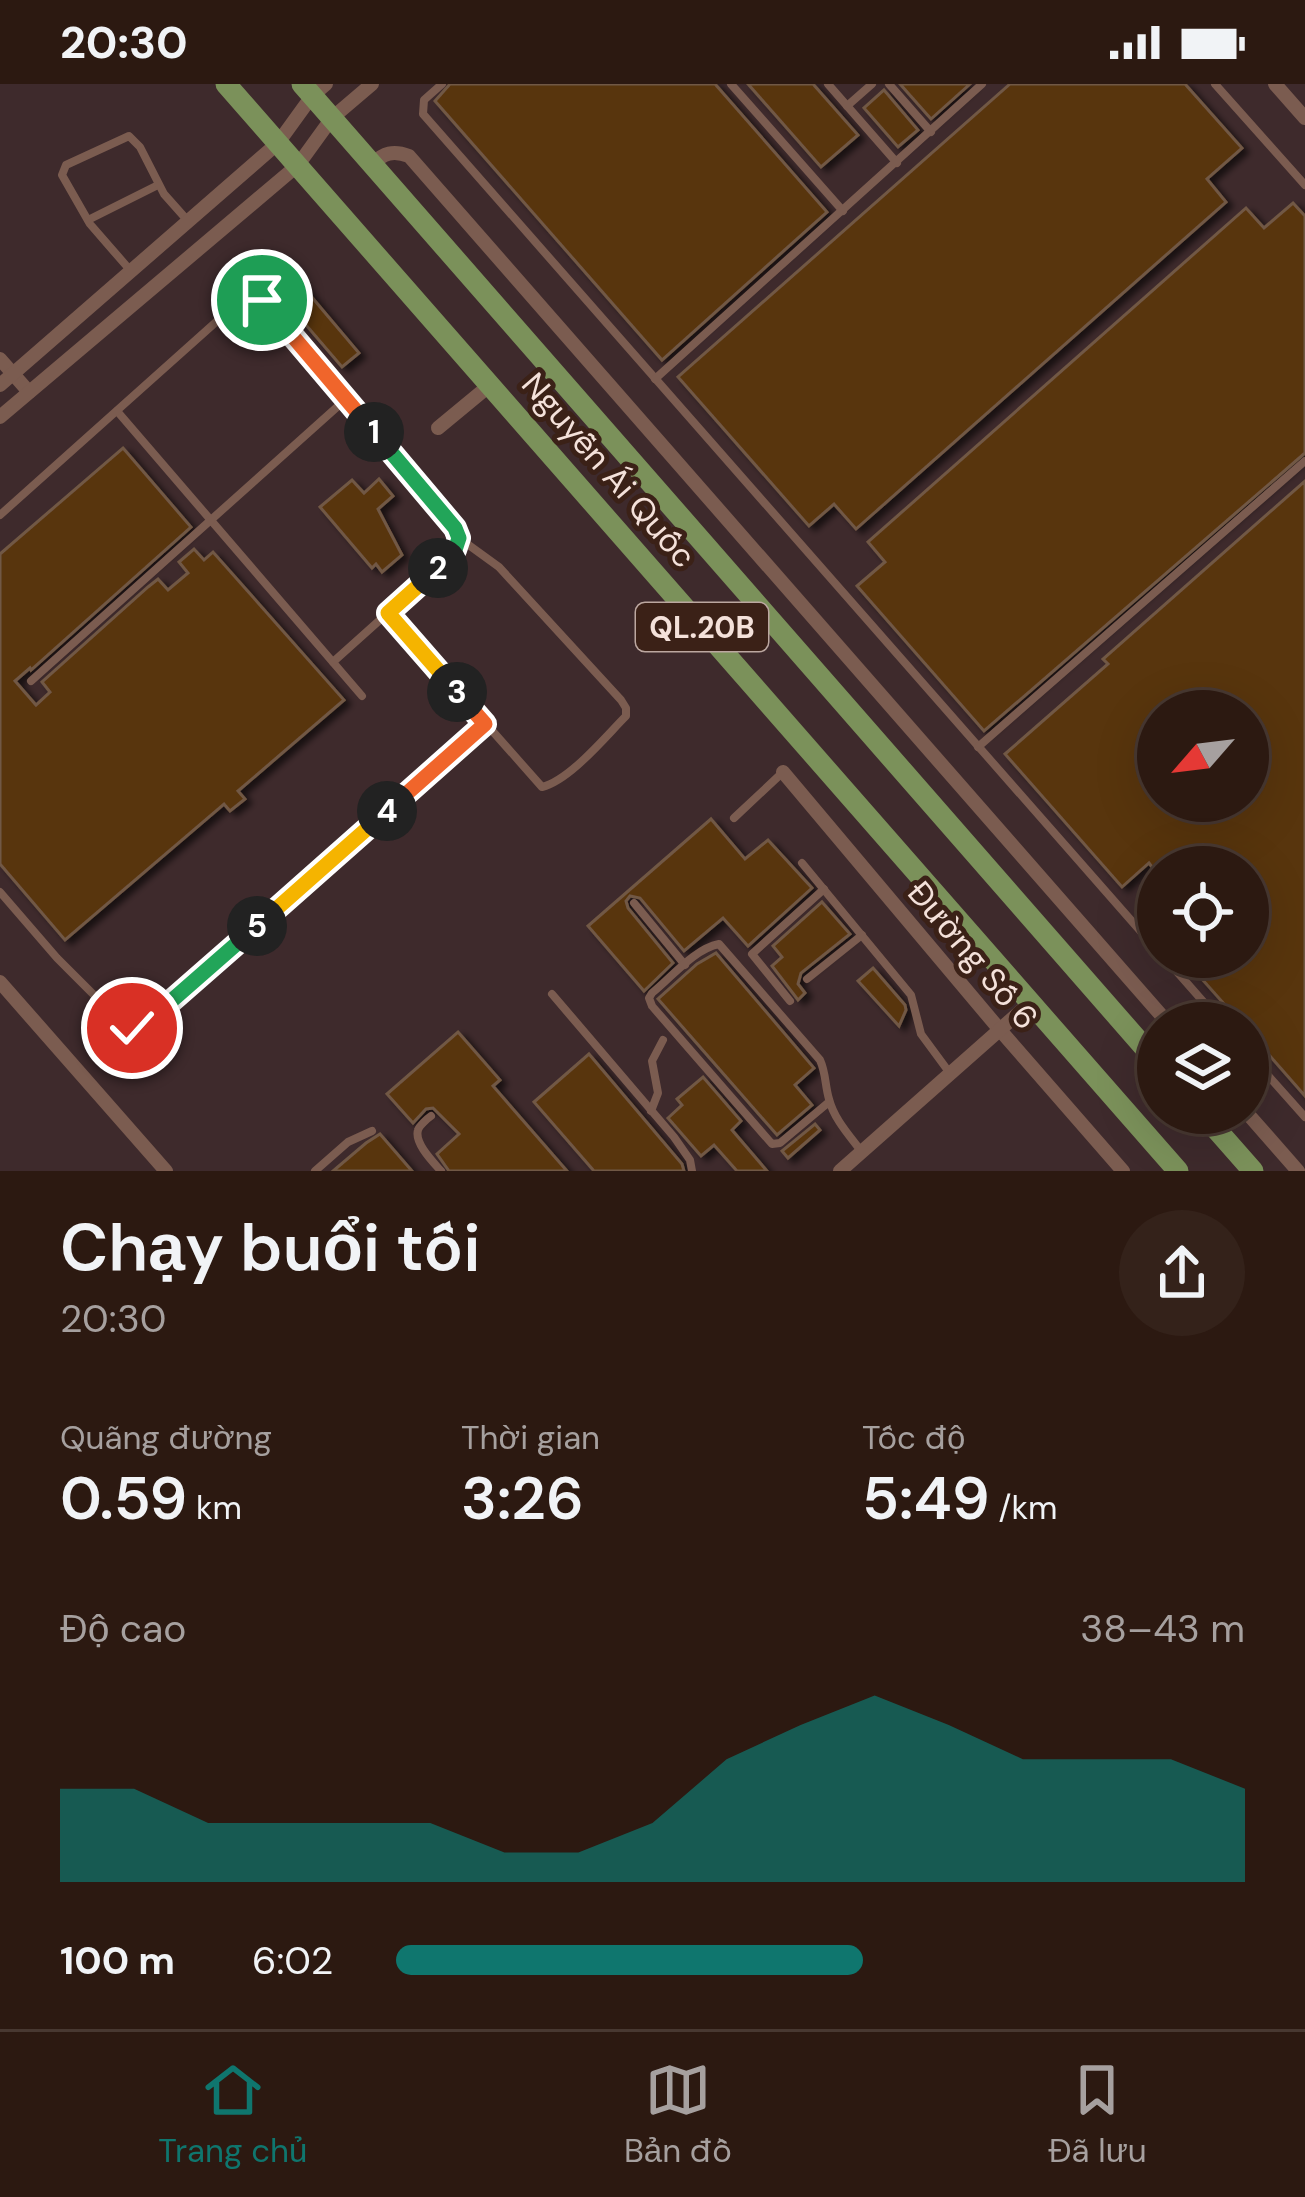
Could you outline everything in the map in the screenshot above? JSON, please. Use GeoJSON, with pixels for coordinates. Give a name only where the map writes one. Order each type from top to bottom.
{"type":"FeatureCollection","features":[{"type":"Feature","properties":{"kind":"main road","name":"Nguyễn Ái Quốc"},"geometry":{"type":"LineString","coordinates":[[226,84],[1178,1171]]}},
{"type":"Feature","properties":{"kind":"main road","name":"Nguyễn Ái Quốc"},"geometry":{"type":"LineString","coordinates":[[314,88],[332,118],[1137,1039]]}},
{"type":"Feature","properties":{"kind":"main road"},"geometry":{"type":"LineString","coordinates":[[1220,1134],[1252,1171]]}},
{"type":"Feature","properties":{"kind":"street"},"geometry":{"type":"LineString","coordinates":[[0,417],[298,165],[332,118],[372,84]]}},
{"type":"Feature","properties":{"kind":"street"},"geometry":{"type":"LineString","coordinates":[[1275,84],[1305,118]]}},
{"type":"Feature","properties":{"kind":"street"},"geometry":{"type":"LineString","coordinates":[[0,385],[278,143],[314,88]]}},
{"type":"Feature","properties":{"kind":"street"},"geometry":{"type":"LineString","coordinates":[[372,164],[382,154],[409,156],[1150,1002]]}},
{"type":"Feature","properties":{"kind":"street"},"geometry":{"type":"LineString","coordinates":[[0,359],[28,392]]}},
{"type":"Feature","properties":{"kind":"street"},"geometry":{"type":"LineString","coordinates":[[438,428],[490,385]]}},
{"type":"Feature","properties":{"kind":"street","name":"Đường Số 6"},"geometry":{"type":"LineString","coordinates":[[783,772],[1124,1171]]}},
{"type":"Feature","properties":{"kind":"street"},"geometry":{"type":"LineString","coordinates":[[0,982],[166,1171]]}},
{"type":"Feature","properties":{"kind":"street"},"geometry":{"type":"LineString","coordinates":[[840,1171],[1030,1003]]}},
{"type":"Feature","properties":{"kind":"street"},"geometry":{"type":"LineString","coordinates":[[1265,1134],[1298,1171]]}},
{"type":"Feature","properties":{"kind":"lane"},"geometry":{"type":"LineString","coordinates":[[442,84],[424,100],[424,114],[1137,927]]}},
{"type":"Feature","properties":{"kind":"lane"},"geometry":{"type":"LineString","coordinates":[[731,84],[843,211]]}},
{"type":"Feature","properties":{"kind":"lane"},"geometry":{"type":"LineString","coordinates":[[828,84],[897,163]]}},
{"type":"Feature","properties":{"kind":"lane"},"geometry":{"type":"LineString","coordinates":[[847,106],[872,84]]}},
{"type":"Feature","properties":{"kind":"lane"},"geometry":{"type":"LineString","coordinates":[[889,84],[931,132]]}},
{"type":"Feature","properties":{"kind":"lane"},"geometry":{"type":"LineString","coordinates":[[655,379],[982,84]]}},
{"type":"Feature","properties":{"kind":"lane"},"geometry":{"type":"LineString","coordinates":[[1215,84],[1305,185]]}},
{"type":"Feature","properties":{"kind":"lane"},"geometry":{"type":"LineString","coordinates":[[130,271],[88,220],[62,175],[66,165],[125,135],[133,138],[158,185],[188,221]]}},
{"type":"Feature","properties":{"kind":"lane"},"geometry":{"type":"LineString","coordinates":[[88,220],[158,185]]}},
{"type":"Feature","properties":{"kind":"lane"},"geometry":{"type":"LineString","coordinates":[[0,514],[235,305],[262,300],[459,538],[499,567],[553,624],[626,708],[626,716],[591,752],[551,785],[542,787],[388,613]]}},
{"type":"Feature","properties":{"kind":"lane"},"geometry":{"type":"LineString","coordinates":[[31,681],[346,399]]}},
{"type":"Feature","properties":{"kind":"lane"},"geometry":{"type":"LineString","coordinates":[[117,410],[362,696]]}},
{"type":"Feature","properties":{"kind":"lane"},"geometry":{"type":"LineString","coordinates":[[979,747],[1305,461]]}},
{"type":"Feature","properties":{"kind":"lane"},"geometry":{"type":"LineString","coordinates":[[333,662],[448,559],[459,538]]}},
{"type":"Feature","properties":{"kind":"lane"},"geometry":{"type":"LineString","coordinates":[[0,892],[57,958],[132,1028],[153,1017],[485,724]]}},
{"type":"Feature","properties":{"kind":"lane"},"geometry":{"type":"LineString","coordinates":[[734,818],[783,772]]}},
{"type":"Feature","properties":{"kind":"lane"},"geometry":{"type":"LineString","coordinates":[[802,863],[911,995],[921,1034],[950,1073]]}},
{"type":"Feature","properties":{"kind":"lane"},"geometry":{"type":"LineString","coordinates":[[790,1000],[752,954],[824,890]]}},
{"type":"Feature","properties":{"kind":"lane"},"geometry":{"type":"LineString","coordinates":[[634,904],[685,965]]}},
{"type":"Feature","properties":{"kind":"lane"},"geometry":{"type":"LineString","coordinates":[[807,980],[862,935]]}},
{"type":"Feature","properties":{"kind":"lane"},"geometry":{"type":"LineString","coordinates":[[830,1102],[776,1146],[652,1006],[652,993],[712,944],[723,947],[820,1060],[830,1102],[862,1151]]}},
{"type":"Feature","properties":{"kind":"lane"},"geometry":{"type":"LineString","coordinates":[[1182,978],[1203,1002]]}},
{"type":"Feature","properties":{"kind":"lane"},"geometry":{"type":"LineString","coordinates":[[552,994],[674,1136],[692,1171]]}},
{"type":"Feature","properties":{"kind":"lane"},"geometry":{"type":"LineString","coordinates":[[651,1111],[658,1094],[652,1060],[663,1040]]}},
{"type":"Feature","properties":{"kind":"lane"},"geometry":{"type":"LineString","coordinates":[[1269,1077],[1305,1117]]}},
{"type":"Feature","properties":{"kind":"lane"},"geometry":{"type":"LineString","coordinates":[[431,1116],[420,1125],[418,1136],[441,1171]]}},
{"type":"Feature","properties":{"kind":"lane"},"geometry":{"type":"LineString","coordinates":[[316,1171],[348,1142],[372,1131]]}},
{"type":"Feature","properties":{"kind":"shaded area"},"geometry":{"type":"Polygon","coordinates":[[[0,84],[1305,84],[1305,1171],[0,1171],[0,84]]]}},
{"type":"Feature","properties":{"kind":"building"},"geometry":{"type":"Polygon","coordinates":[[[450,84],[715,84],[827,212],[662,360],[435,101],[450,84]]]}},
{"type":"Feature","properties":{"kind":"building"},"geometry":{"type":"Polygon","coordinates":[[[748,84],[813,84],[858,135],[821,167],[748,84]]]}},
{"type":"Feature","properties":{"kind":"building"},"geometry":{"type":"Polygon","coordinates":[[[900,84],[970,84],[931,119],[900,84]]]}},
{"type":"Feature","properties":{"kind":"building"},"geometry":{"type":"Polygon","coordinates":[[[1010,84],[1185,84],[1242,148],[1207,179],[1226,202],[856,529],[834,504],[809,526],[678,377],[1010,84]]]}},
{"type":"Feature","properties":{"kind":"building"},"geometry":{"type":"Polygon","coordinates":[[[884,90],[918,130],[898,147],[864,108],[884,90]]]}},
{"type":"Feature","properties":{"kind":"building"},"geometry":{"type":"Polygon","coordinates":[[[1293,203],[1305,216],[1305,453],[984,731],[857,586],[885,562],[868,542],[1246,208],[1264,228],[1293,203]]]}},
{"type":"Feature","properties":{"kind":"building"},"geometry":{"type":"Polygon","coordinates":[[[299,282],[359,353],[342,367],[282,297],[299,282]]]}},
{"type":"Feature","properties":{"kind":"building"},"geometry":{"type":"Polygon","coordinates":[[[123,448],[191,527],[15,681],[36,705],[50,692],[42,682],[148,587],[158,579],[168,590],[188,573],[179,562],[194,549],[204,560],[213,552],[344,700],[238,791],[245,799],[230,811],[224,804],[65,940],[0,864],[0,554],[123,448]]]}},
{"type":"Feature","properties":{"kind":"building"},"geometry":{"type":"Polygon","coordinates":[[[379,479],[393,496],[378,509],[402,555],[382,572],[376,564],[372,568],[320,507],[352,480],[364,493],[379,479]]]}},
{"type":"Feature","properties":{"kind":"building"},"geometry":{"type":"Polygon","coordinates":[[[1305,481],[1305,1096],[1269,1055],[1269,1002],[1222,1002],[1201,978],[1269,978],[1269,846],[1137,846],[1137,874],[1122,887],[1005,754],[1108,664],[1103,659],[1305,481]]]}},
{"type":"Feature","properties":{"kind":"building"},"geometry":{"type":"Polygon","coordinates":[[[711,819],[745,859],[768,840],[812,888],[748,946],[723,918],[684,951],[640,898],[630,896],[628,908],[673,963],[644,991],[588,926],[711,819]]]}},
{"type":"Feature","properties":{"kind":"building"},"geometry":{"type":"Polygon","coordinates":[[[822,902],[850,934],[801,973],[798,984],[805,993],[798,1000],[772,966],[782,957],[773,946],[822,902]]]}},
{"type":"Feature","properties":{"kind":"building"},"geometry":{"type":"Polygon","coordinates":[[[716,953],[814,1068],[795,1085],[812,1105],[777,1135],[658,999],[716,953]]]}},
{"type":"Feature","properties":{"kind":"building"},"geometry":{"type":"Polygon","coordinates":[[[873,968],[905,1005],[899,1026],[858,981],[873,968]]]}},
{"type":"Feature","properties":{"kind":"building"},"geometry":{"type":"Polygon","coordinates":[[[458,1032],[500,1080],[493,1086],[567,1171],[449,1171],[437,1154],[459,1134],[433,1108],[413,1123],[387,1094],[458,1032]]]}},
{"type":"Feature","properties":{"kind":"building"},"geometry":{"type":"Polygon","coordinates":[[[589,1054],[684,1171],[594,1171],[534,1102],[589,1054]]]}},
{"type":"Feature","properties":{"kind":"building"},"geometry":{"type":"Polygon","coordinates":[[[703,1077],[741,1121],[732,1130],[767,1171],[737,1171],[714,1145],[701,1156],[668,1118],[682,1105],[677,1099],[703,1077]]]}},
{"type":"Feature","properties":{"kind":"building"},"geometry":{"type":"Polygon","coordinates":[[[815,1124],[820,1130],[788,1158],[782,1151],[815,1124]]]}},
{"type":"Feature","properties":{"kind":"building"},"geometry":{"type":"Polygon","coordinates":[[[380,1134],[412,1171],[333,1171],[366,1143],[380,1134]]]}},
{"type":"Feature","properties":{"kind":"route"},"geometry":{"type":"LineString","coordinates":[[132,1028],[153,1017],[485,724],[388,613],[448,559],[459,538],[455,528],[262,300]]}}]}
